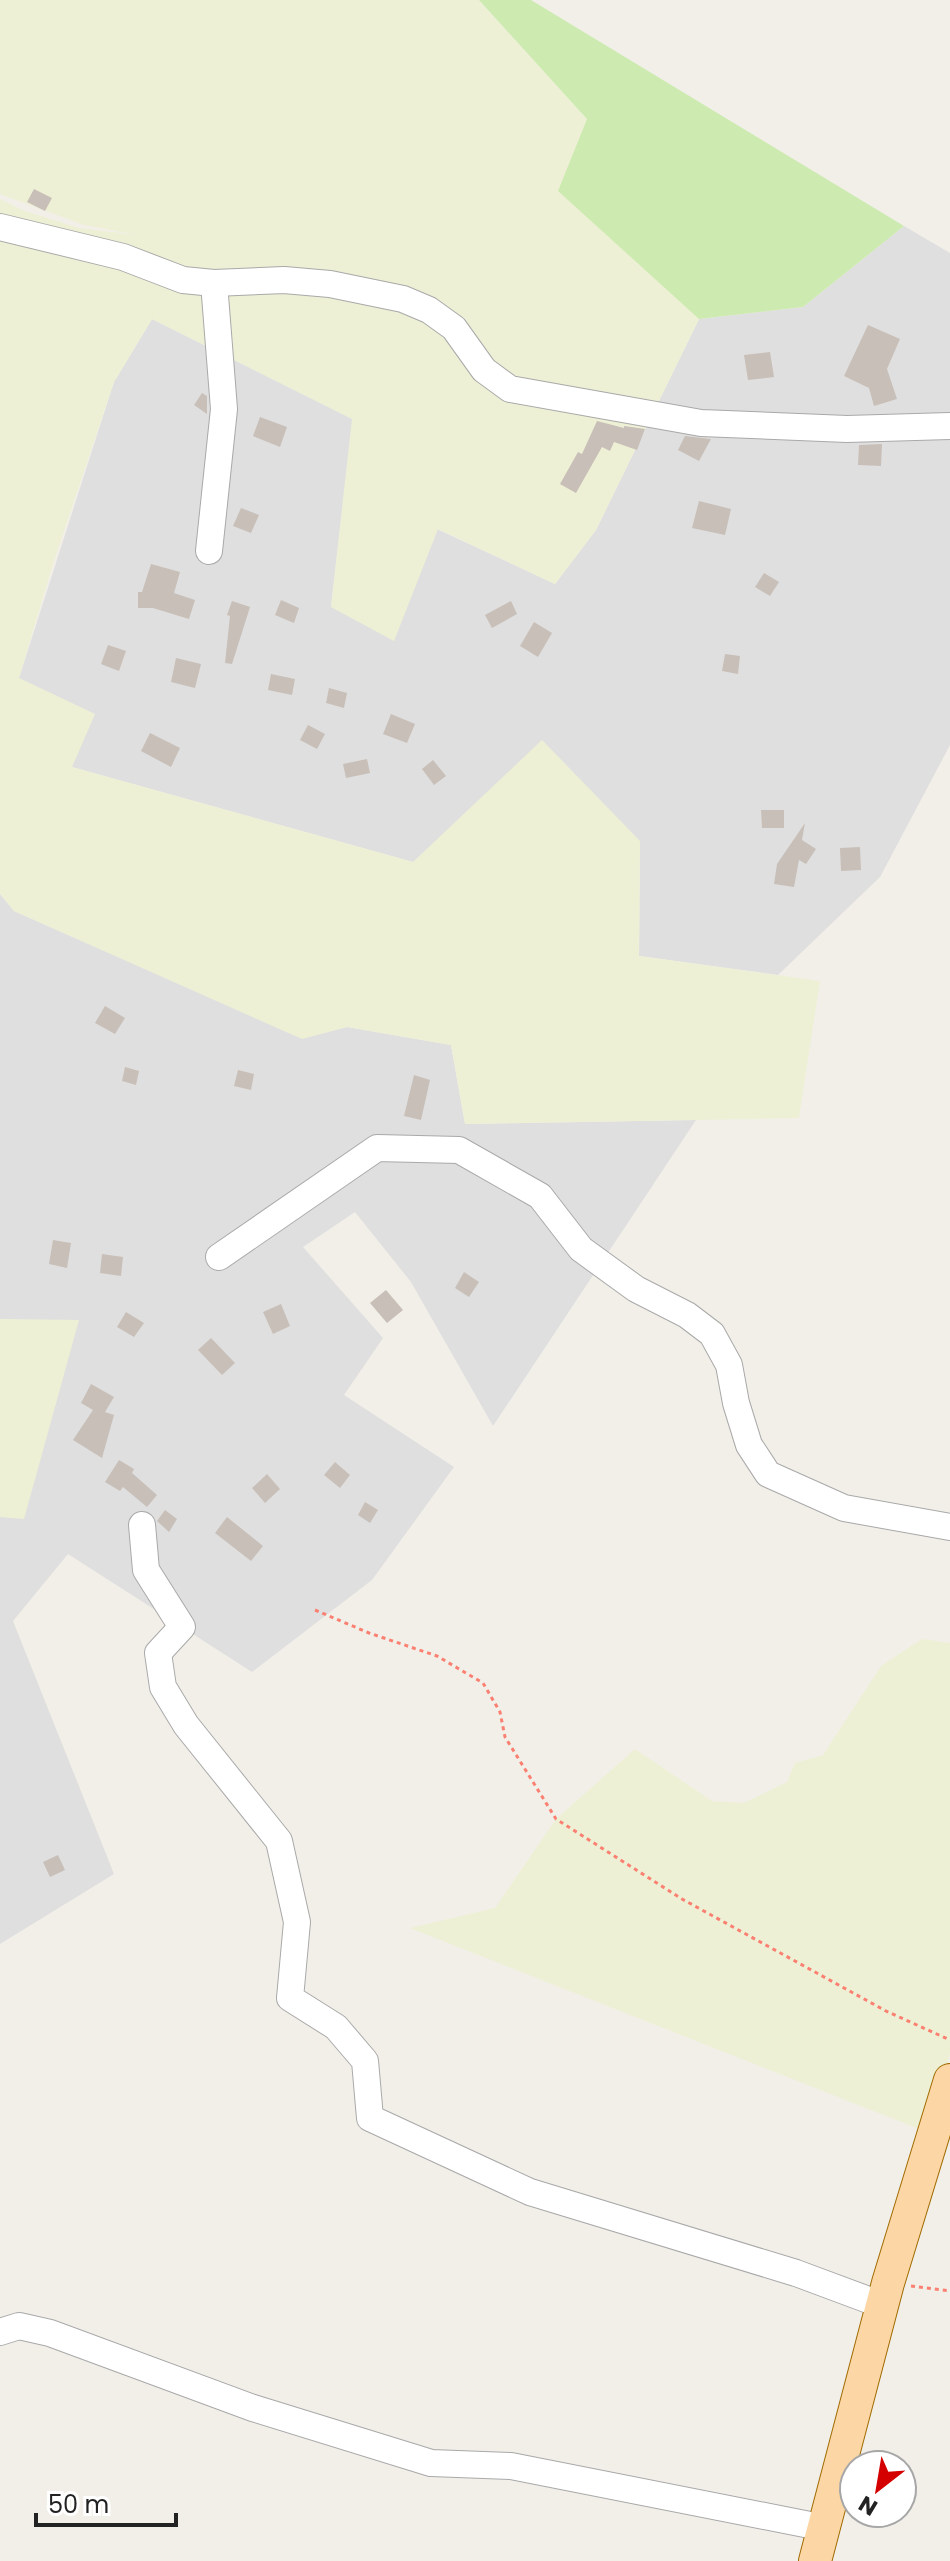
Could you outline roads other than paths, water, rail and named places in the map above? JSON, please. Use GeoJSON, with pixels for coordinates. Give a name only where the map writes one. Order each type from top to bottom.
{"type":"FeatureCollection","features":[{"type":"Feature","properties":{"kind":"main road"},"geometry":{"type":"LineString","coordinates":[[815,2561],[885,2294],[950,2080]]}},
{"type":"Feature","properties":{"kind":"street"},"geometry":{"type":"LineString","coordinates":[[0,227],[123,257],[183,280],[214,283],[299,281],[371,291],[403,299],[429,310],[454,328],[484,370],[510,389],[701,423],[847,429],[950,426]]}},
{"type":"Feature","properties":{"kind":"street"},"geometry":{"type":"LineString","coordinates":[[209,551],[224,409],[214,283]]}},
{"type":"Feature","properties":{"kind":"street"},"geometry":{"type":"LineString","coordinates":[[219,1257],[377,1148],[459,1150],[540,1196],[581,1249],[636,1289],[687,1315],[712,1334],[729,1365],[736,1403],[749,1445],[768,1474],[844,1508],[950,1527]]}},
{"type":"Feature","properties":{"kind":"street"},"geometry":{"type":"LineString","coordinates":[[142,1525],[146,1570],[182,1627],[158,1653],[163,1687],[186,1725],[279,1841],[297,1922],[290,1998],[336,2027],[365,2061],[370,2118],[530,2192],[796,2273],[885,2294]]}},
{"type":"Feature","properties":{"kind":"street"},"geometry":{"type":"LineString","coordinates":[[6,2325],[50,2333],[253,2408],[431,2463],[511,2466],[825,2528]]}}]}
